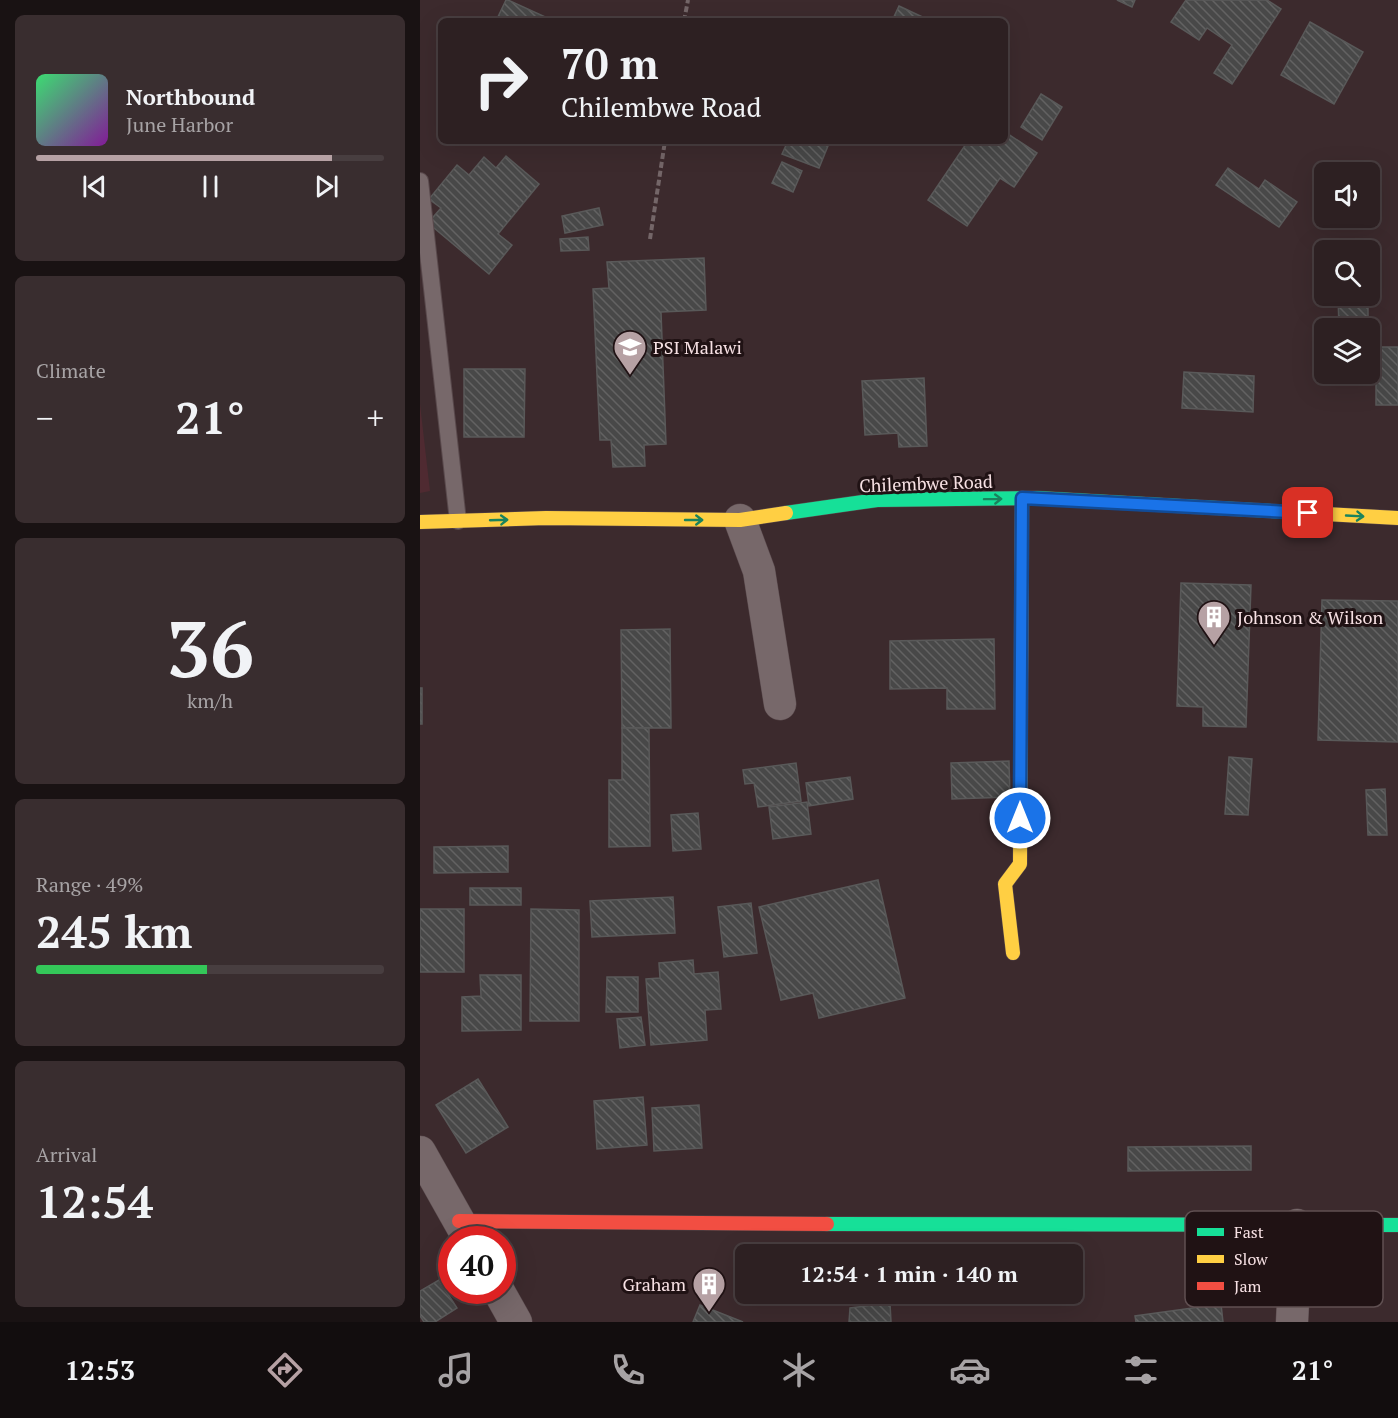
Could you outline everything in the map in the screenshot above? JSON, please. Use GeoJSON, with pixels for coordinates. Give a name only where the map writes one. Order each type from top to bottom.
{"type":"FeatureCollection","features":[{"type":"Feature","properties":{"kind":"street","name":"Chilembwe Road"},"geometry":{"type":"LineString","coordinates":[[420,522],[546,519],[740,520],[877,500],[1022,498],[1398,518]]}},
{"type":"Feature","properties":{"kind":"street"},"geometry":{"type":"LineString","coordinates":[[1013,953],[1005,884],[1020,864],[1022,498]]}},
{"type":"Feature","properties":{"kind":"street"},"geometry":{"type":"LineString","coordinates":[[740,520],[759,571],[780,704]]}},
{"type":"Feature","properties":{"kind":"street"},"geometry":{"type":"LineString","coordinates":[[420,1152],[462,1226]]}},
{"type":"Feature","properties":{"kind":"street"},"geometry":{"type":"LineString","coordinates":[[516,1230],[1185,1225]]}},
{"type":"Feature","properties":{"kind":"street"},"geometry":{"type":"LineString","coordinates":[[506,1304],[516,1322]]}},
{"type":"Feature","properties":{"kind":"street"},"geometry":{"type":"LineString","coordinates":[[1292,1322],[1293,1307]]}},
{"type":"Feature","properties":{"kind":"lane"},"geometry":{"type":"LineString","coordinates":[[420,181],[458,521]]}},
{"type":"Feature","properties":{"kind":"path"},"geometry":{"type":"LineString","coordinates":[[685,18],[688,0]]}},
{"type":"Feature","properties":{"kind":"path"},"geometry":{"type":"LineString","coordinates":[[650,239],[665,144]]}},
{"type":"Feature","properties":{"kind":"shaded area"},"geometry":{"type":"Polygon","coordinates":[[[420,404],[430,491],[420,493],[420,404]]]}},
{"type":"Feature","properties":{"kind":"building"},"geometry":{"type":"Polygon","coordinates":[[[508,0],[547,18],[497,18],[508,0]]]}},
{"type":"Feature","properties":{"kind":"building"},"geometry":{"type":"Polygon","coordinates":[[[1117,0],[1135,0],[1132,7],[1117,0]]]}},
{"type":"Feature","properties":{"kind":"building"},"geometry":{"type":"Polygon","coordinates":[[[1186,0],[1267,0],[1281,9],[1232,84],[1214,73],[1232,45],[1207,28],[1199,40],[1171,22],[1186,0]]]}},
{"type":"Feature","properties":{"kind":"building"},"geometry":{"type":"Polygon","coordinates":[[[899,6],[925,18],[893,18],[899,6]]]}},
{"type":"Feature","properties":{"kind":"building"},"geometry":{"type":"Polygon","coordinates":[[[1310,22],[1363,52],[1334,104],[1281,75],[1310,22]]]}},
{"type":"Feature","properties":{"kind":"building"},"geometry":{"type":"Polygon","coordinates":[[[1041,94],[1062,107],[1042,140],[1021,127],[1041,94]]]}},
{"type":"Feature","properties":{"kind":"building"},"geometry":{"type":"Polygon","coordinates":[[[1008,134],[1037,153],[1014,187],[1000,178],[967,226],[928,200],[966,144],[1008,144],[1008,134]]]}},
{"type":"Feature","properties":{"kind":"building"},"geometry":{"type":"Polygon","coordinates":[[[787,144],[829,144],[819,168],[782,154],[787,144]]]}},
{"type":"Feature","properties":{"kind":"building"},"geometry":{"type":"Polygon","coordinates":[[[506,156],[539,184],[498,234],[512,245],[489,274],[428,223],[441,208],[429,199],[457,165],[469,175],[484,157],[496,168],[506,156]]]}},
{"type":"Feature","properties":{"kind":"building"},"geometry":{"type":"Polygon","coordinates":[[[782,162],[802,171],[793,192],[772,183],[782,162]]]}},
{"type":"Feature","properties":{"kind":"building"},"geometry":{"type":"Polygon","coordinates":[[[1228,168],[1259,189],[1265,180],[1297,202],[1279,227],[1216,185],[1228,168]]]}},
{"type":"Feature","properties":{"kind":"building"},"geometry":{"type":"Polygon","coordinates":[[[599,208],[603,225],[565,233],[562,216],[599,208]]]}},
{"type":"Feature","properties":{"kind":"building"},"geometry":{"type":"Polygon","coordinates":[[[588,237],[589,250],[561,251],[560,239],[588,237]]]}},
{"type":"Feature","properties":{"kind":"building","name":"PSI Malawi"},"geometry":{"type":"Polygon","coordinates":[[[704,258],[706,310],[661,312],[666,444],[644,445],[645,466],[613,467],[611,440],[600,440],[593,289],[609,288],[607,262],[704,258]]]}},
{"type":"Feature","properties":{"kind":"building"},"geometry":{"type":"Polygon","coordinates":[[[1338,306],[1368,306],[1368,318],[1339,318],[1338,306]]]}},
{"type":"Feature","properties":{"kind":"building"},"geometry":{"type":"Polygon","coordinates":[[[1380,347],[1398,347],[1398,405],[1376,405],[1376,384],[1380,384],[1380,347]]]}},
{"type":"Feature","properties":{"kind":"building"},"geometry":{"type":"Polygon","coordinates":[[[464,369],[525,369],[524,437],[464,437],[464,369]]]}},
{"type":"Feature","properties":{"kind":"building"},"geometry":{"type":"Polygon","coordinates":[[[1184,372],[1254,376],[1253,412],[1182,408],[1184,372]]]}},
{"type":"Feature","properties":{"kind":"building"},"geometry":{"type":"Polygon","coordinates":[[[924,378],[927,446],[899,447],[898,433],[865,435],[862,381],[924,378]]]}},
{"type":"Feature","properties":{"kind":"building","name":"Johnson & Wilson"},"geometry":{"type":"Polygon","coordinates":[[[1181,583],[1251,585],[1246,727],[1203,726],[1203,707],[1177,706],[1181,583]]]}},
{"type":"Feature","properties":{"kind":"building"},"geometry":{"type":"Polygon","coordinates":[[[1322,600],[1398,601],[1398,742],[1318,740],[1322,600]]]}},
{"type":"Feature","properties":{"kind":"building"},"geometry":{"type":"Polygon","coordinates":[[[670,629],[671,728],[622,728],[621,630],[670,629]]]}},
{"type":"Feature","properties":{"kind":"building"},"geometry":{"type":"Polygon","coordinates":[[[994,639],[995,709],[947,709],[947,688],[890,689],[890,641],[994,639]]]}},
{"type":"Feature","properties":{"kind":"building"},"geometry":{"type":"Polygon","coordinates":[[[420,688],[422,688],[422,724],[420,724],[420,688]]]}},
{"type":"Feature","properties":{"kind":"building"},"geometry":{"type":"Polygon","coordinates":[[[622,728],[649,728],[650,846],[609,847],[609,780],[622,780],[622,728]]]}},
{"type":"Feature","properties":{"kind":"building"},"geometry":{"type":"Polygon","coordinates":[[[1229,757],[1252,759],[1248,815],[1225,814],[1229,757]]]}},
{"type":"Feature","properties":{"kind":"building"},"geometry":{"type":"Polygon","coordinates":[[[1009,761],[1010,797],[952,799],[951,763],[1009,761]]]}},
{"type":"Feature","properties":{"kind":"building"},"geometry":{"type":"Polygon","coordinates":[[[796,763],[801,801],[758,807],[754,783],[745,784],[743,770],[796,763]]]}},
{"type":"Feature","properties":{"kind":"building"},"geometry":{"type":"Polygon","coordinates":[[[850,777],[853,799],[809,806],[806,783],[850,777]]]}},
{"type":"Feature","properties":{"kind":"building"},"geometry":{"type":"Polygon","coordinates":[[[1385,789],[1387,835],[1368,835],[1366,790],[1385,789]]]}},
{"type":"Feature","properties":{"kind":"building"},"geometry":{"type":"Polygon","coordinates":[[[807,802],[811,834],[773,839],[769,807],[807,802]]]}},
{"type":"Feature","properties":{"kind":"building"},"geometry":{"type":"Polygon","coordinates":[[[698,813],[701,849],[673,851],[671,815],[698,813]]]}},
{"type":"Feature","properties":{"kind":"building"},"geometry":{"type":"Polygon","coordinates":[[[508,846],[508,872],[434,873],[434,847],[508,846]]]}},
{"type":"Feature","properties":{"kind":"building"},"geometry":{"type":"Polygon","coordinates":[[[878,880],[905,998],[819,1018],[813,993],[781,1000],[759,907],[878,880]]]}},
{"type":"Feature","properties":{"kind":"building"},"geometry":{"type":"Polygon","coordinates":[[[470,888],[521,888],[521,905],[470,905],[470,888]]]}},
{"type":"Feature","properties":{"kind":"building"},"geometry":{"type":"Polygon","coordinates":[[[673,897],[675,933],[592,937],[590,901],[673,897]]]}},
{"type":"Feature","properties":{"kind":"building"},"geometry":{"type":"Polygon","coordinates":[[[751,903],[757,953],[724,957],[718,907],[751,903]]]}},
{"type":"Feature","properties":{"kind":"building"},"geometry":{"type":"Polygon","coordinates":[[[420,909],[464,909],[464,972],[420,972],[420,909]]]}},
{"type":"Feature","properties":{"kind":"building"},"geometry":{"type":"Polygon","coordinates":[[[531,909],[579,910],[579,1021],[530,1021],[531,909]]]}},
{"type":"Feature","properties":{"kind":"building"},"geometry":{"type":"Polygon","coordinates":[[[693,960],[694,974],[718,972],[721,1009],[705,1010],[707,1040],[651,1045],[646,979],[660,978],[659,963],[693,960]]]}},
{"type":"Feature","properties":{"kind":"building"},"geometry":{"type":"Polygon","coordinates":[[[480,975],[521,975],[521,1030],[462,1031],[462,997],[481,996],[480,975]]]}},
{"type":"Feature","properties":{"kind":"building"},"geometry":{"type":"Polygon","coordinates":[[[607,977],[638,977],[638,1012],[606,1012],[607,977]]]}},
{"type":"Feature","properties":{"kind":"building"},"geometry":{"type":"Polygon","coordinates":[[[641,1017],[645,1045],[620,1048],[617,1019],[641,1017]]]}},
{"type":"Feature","properties":{"kind":"building"},"geometry":{"type":"Polygon","coordinates":[[[478,1079],[508,1127],[466,1153],[436,1105],[478,1079]]]}},
{"type":"Feature","properties":{"kind":"building"},"geometry":{"type":"Polygon","coordinates":[[[643,1097],[647,1145],[597,1149],[594,1101],[643,1097]]]}},
{"type":"Feature","properties":{"kind":"building"},"geometry":{"type":"Polygon","coordinates":[[[699,1105],[702,1148],[654,1151],[652,1108],[699,1105]]]}},
{"type":"Feature","properties":{"kind":"building"},"geometry":{"type":"Polygon","coordinates":[[[1251,1146],[1251,1170],[1128,1171],[1128,1147],[1251,1146]]]}},
{"type":"Feature","properties":{"kind":"building"},"geometry":{"type":"Polygon","coordinates":[[[438,1281],[438,1304],[454,1304],[457,1308],[435,1322],[424,1322],[420,1316],[420,1291],[438,1281]]]}},
{"type":"Feature","properties":{"kind":"building"},"geometry":{"type":"Polygon","coordinates":[[[890,1304],[891,1322],[849,1322],[850,1308],[890,1304]]]}},
{"type":"Feature","properties":{"kind":"building","name":"Graham"},"geometry":{"type":"Polygon","coordinates":[[[700,1305],[743,1322],[693,1322],[700,1305]]]}},
{"type":"Feature","properties":{"kind":"building"},"geometry":{"type":"Polygon","coordinates":[[[1200,1307],[1221,1307],[1223,1322],[1136,1322],[1135,1316],[1200,1307]]]}},
{"type":"Feature","properties":{"kind":"traffic: fast"},"geometry":{"type":"LineString","coordinates":[[786,513],[877,500],[1037,498],[1289,512]]}},
{"type":"Feature","properties":{"kind":"traffic: fast"},"geometry":{"type":"LineString","coordinates":[[827,1224],[1185,1225]]}},
{"type":"Feature","properties":{"kind":"traffic: fast"},"geometry":{"type":"LineString","coordinates":[[1383,1225],[1398,1225]]}},
{"type":"Feature","properties":{"kind":"traffic: slow"},"geometry":{"type":"LineString","coordinates":[[1013,953],[1005,884],[1020,864],[1022,498]]}},
{"type":"Feature","properties":{"kind":"traffic: slow"},"geometry":{"type":"LineString","coordinates":[[1289,512],[1398,518]]}},
{"type":"Feature","properties":{"kind":"traffic: slow"},"geometry":{"type":"LineString","coordinates":[[420,522],[546,518],[740,520],[786,513]]}},
{"type":"Feature","properties":{"kind":"traffic: jam"},"geometry":{"type":"LineString","coordinates":[[459,1221],[827,1224]]}},
{"type":"Feature","properties":{"kind":"place","name":"PSI Malawi"},"geometry":{"type":"Point","coordinates":[630,376]}},
{"type":"Feature","properties":{"kind":"place","name":"Johnson & Wilson"},"geometry":{"type":"Point","coordinates":[1214,646]}},
{"type":"Feature","properties":{"kind":"place","name":"Graham"},"geometry":{"type":"Point","coordinates":[709,1313]}},
{"type":"Feature","properties":{"kind":"route"},"geometry":{"type":"LineString","coordinates":[[1020,818],[1022,498],[1308,513]]}}]}
